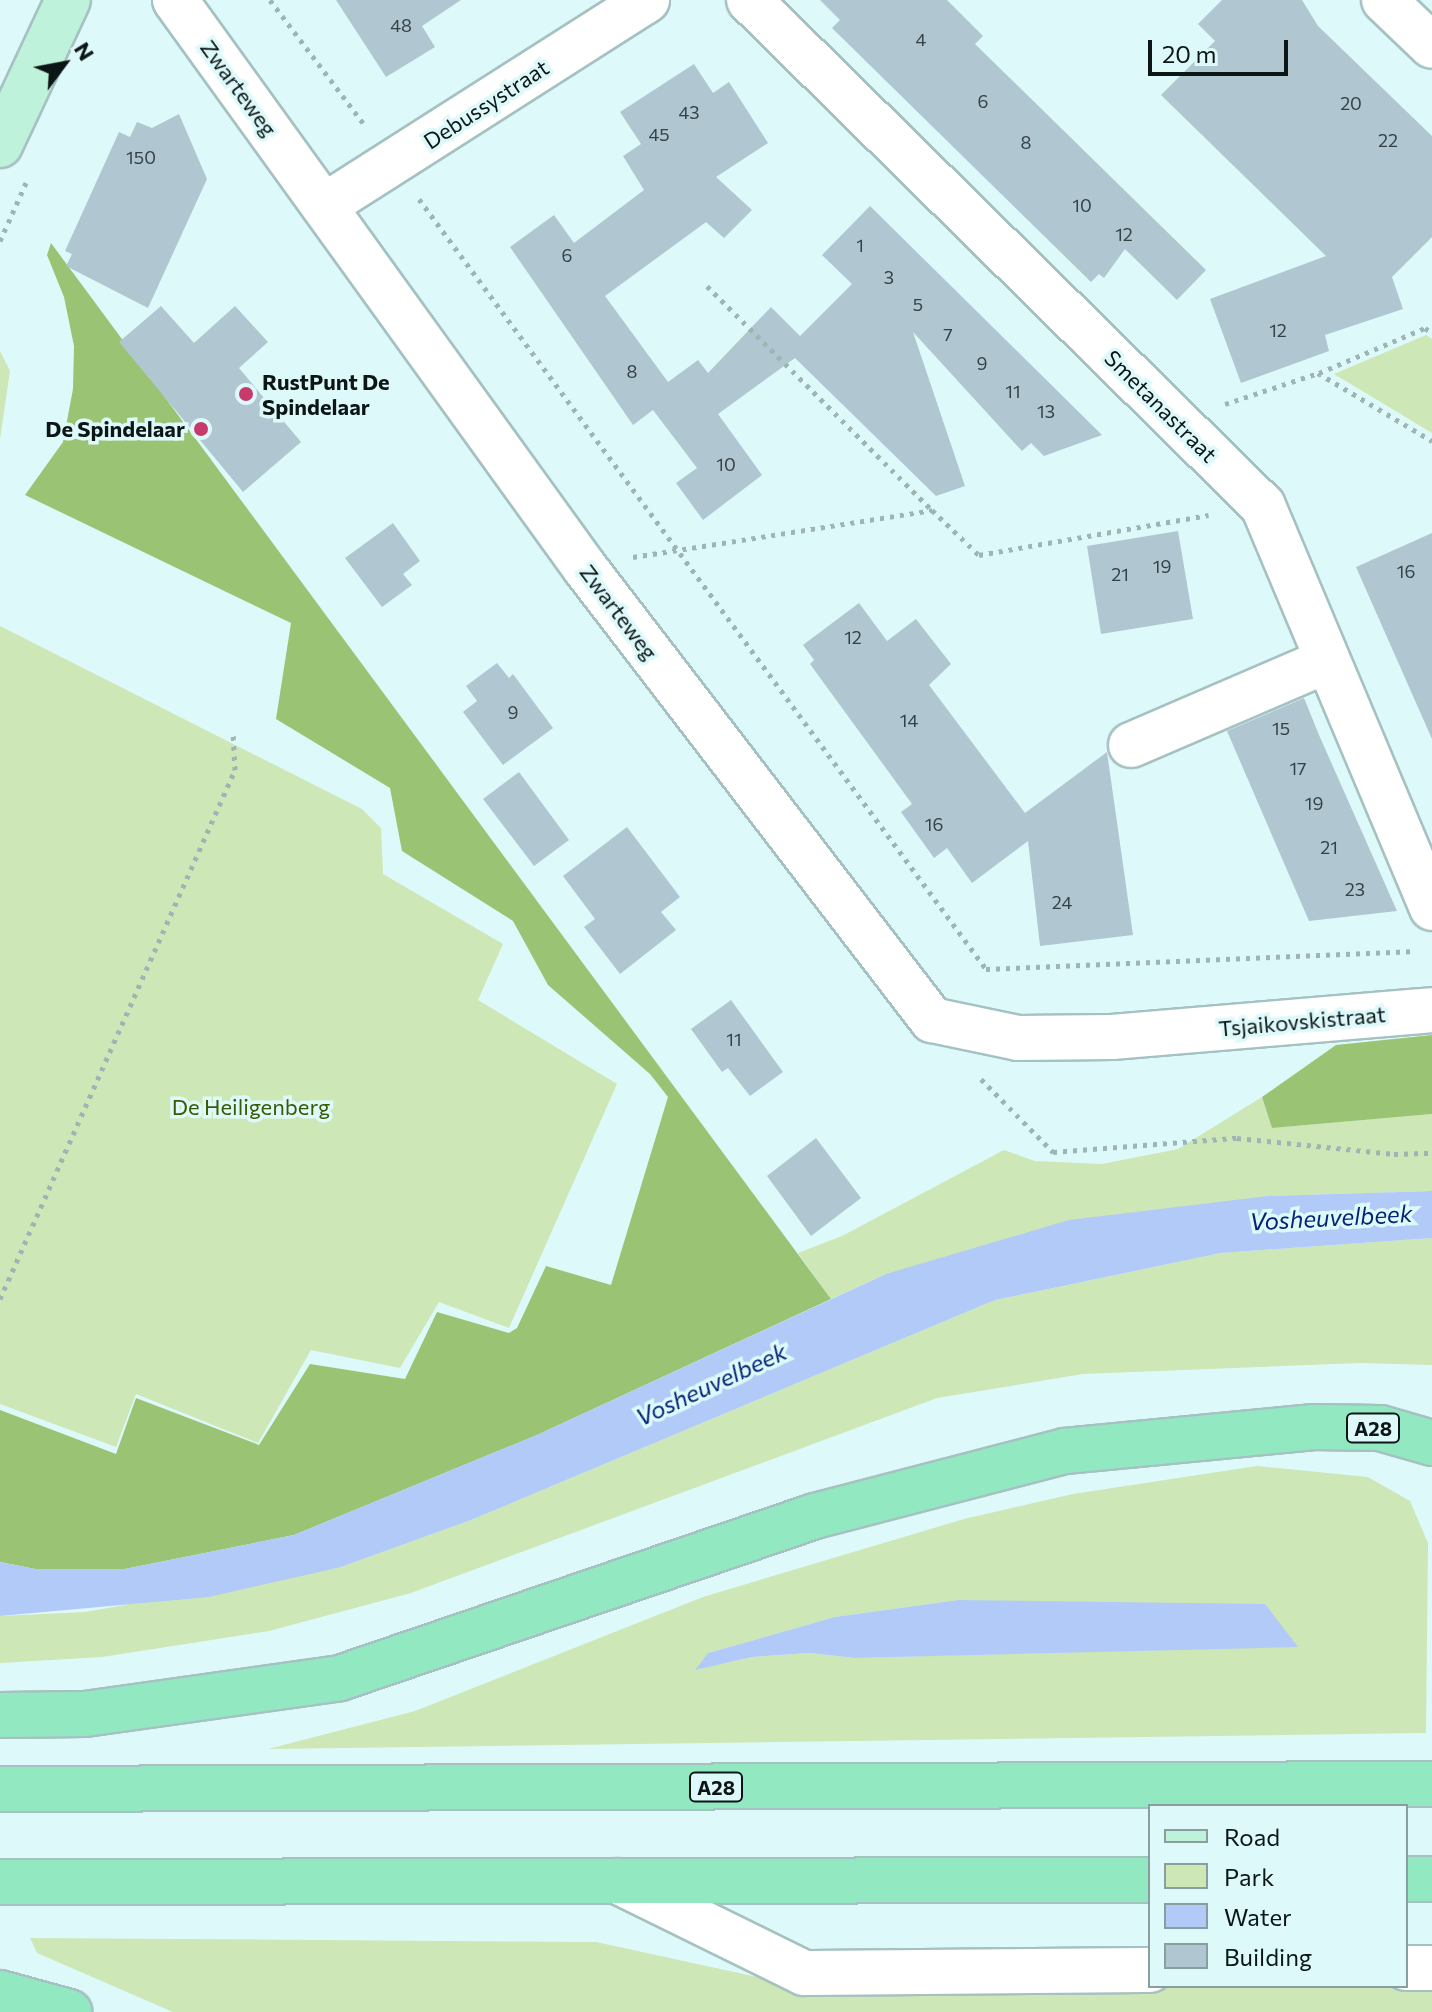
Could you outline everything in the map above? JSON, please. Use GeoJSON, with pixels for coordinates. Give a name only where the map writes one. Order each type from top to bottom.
{"type":"FeatureCollection","features":[{"type":"Feature","properties":{"kind":"highway","name":"A28"},"geometry":{"type":"LineString","coordinates":[[0,1715],[85,1714],[340,1678],[815,1516],[1065,1451],[1312,1427],[1380,1428],[1432,1443]]}},
{"type":"Feature","properties":{"kind":"highway","name":"A28"},"geometry":{"type":"LineString","coordinates":[[0,1789],[1432,1784]]}},
{"type":"Feature","properties":{"kind":"highway"},"geometry":{"type":"LineString","coordinates":[[1408,1879],[1432,1879]]}},
{"type":"Feature","properties":{"kind":"highway"},"geometry":{"type":"LineString","coordinates":[[0,1882],[1148,1880]]}},
{"type":"Feature","properties":{"kind":"highway"},"geometry":{"type":"LineString","coordinates":[[0,1993],[69,2012]]}},
{"type":"Feature","properties":{"kind":"main road"},"geometry":{"type":"LineString","coordinates":[[0,145],[68,0]]}},
{"type":"Feature","properties":{"kind":"street","name":"Zwarteweg"},"geometry":{"type":"LineString","coordinates":[[175,0],[585,568],[932,1020],[1018,1038],[1173,1032]]}},
{"type":"Feature","properties":{"kind":"street","name":"Debussystraat"},"geometry":{"type":"LineString","coordinates":[[324,206],[647,0]]}},
{"type":"Feature","properties":{"kind":"street","name":"Smetanastraat"},"geometry":{"type":"LineString","coordinates":[[749,0],[1263,506],[1432,908]]}},
{"type":"Feature","properties":{"kind":"street"},"geometry":{"type":"LineString","coordinates":[[1384,0],[1432,46]]}},
{"type":"Feature","properties":{"kind":"street"},"geometry":{"type":"LineString","coordinates":[[1131,745],[1326,661]]}},
{"type":"Feature","properties":{"kind":"street","name":"Tsjaikovskistraat"},"geometry":{"type":"LineString","coordinates":[[1173,1032],[1432,1010]]}},
{"type":"Feature","properties":{"kind":"street"},"geometry":{"type":"LineString","coordinates":[[617,1881],[804,1973],[1148,1970]]}},
{"type":"Feature","properties":{"kind":"street"},"geometry":{"type":"LineString","coordinates":[[1408,1968],[1432,1968]]}},
{"type":"Feature","properties":{"kind":"path"},"geometry":{"type":"LineString","coordinates":[[270,0],[986,969],[1416,951]]}},
{"type":"Feature","properties":{"kind":"path"},"geometry":{"type":"LineString","coordinates":[[707,286],[979,555],[1263,506]]}},
{"type":"Feature","properties":{"kind":"path"},"geometry":{"type":"LineString","coordinates":[[1176,421],[1318,373],[1425,328],[1432,333]]}},
{"type":"Feature","properties":{"kind":"path"},"geometry":{"type":"LineString","coordinates":[[1318,373],[1432,441]]}},
{"type":"Feature","properties":{"kind":"path"},"geometry":{"type":"LineString","coordinates":[[585,568],[673,549],[932,510]]}},
{"type":"Feature","properties":{"kind":"path"},"geometry":{"type":"LineString","coordinates":[[0,1299],[235,770],[233,735]]}},
{"type":"Feature","properties":{"kind":"path"},"geometry":{"type":"LineString","coordinates":[[979,1076],[1053,1152],[1237,1138],[1394,1154],[1432,1153]]}},
{"type":"Feature","properties":{"kind":"green space"},"geometry":{"type":"Polygon","coordinates":[[[51,243],[831,1299],[537,1435],[294,1535],[125,1569],[35,1569],[0,1562],[0,1410],[116,1454],[136,1398],[259,1445],[310,1364],[405,1379],[437,1312],[509,1333],[517,1328],[546,1266],[611,1285],[668,1097],[650,1074],[548,985],[513,921],[402,851],[390,788],[276,719],[291,623],[25,495],[63,442],[73,389],[74,346],[64,297],[47,255],[51,243]]]}},
{"type":"Feature","properties":{"kind":"green space"},"geometry":{"type":"Polygon","coordinates":[[[1426,335],[1432,339],[1432,433],[1334,374],[1426,335]]]}},
{"type":"Feature","properties":{"kind":"green space"},"geometry":{"type":"Polygon","coordinates":[[[0,351],[10,371],[0,439],[0,351]]]}},
{"type":"Feature","properties":{"kind":"green space","name":"De Heiligenberg"},"geometry":{"type":"Polygon","coordinates":[[[0,626],[362,809],[381,828],[383,874],[503,944],[478,1000],[617,1084],[509,1328],[439,1302],[400,1368],[311,1350],[258,1443],[136,1394],[116,1447],[0,1404],[0,626]]]}},
{"type":"Feature","properties":{"kind":"green space"},"geometry":{"type":"Polygon","coordinates":[[[1432,1035],[1432,1114],[1272,1128],[1262,1097],[1336,1045],[1432,1035]]]}},
{"type":"Feature","properties":{"kind":"green space"},"geometry":{"type":"Polygon","coordinates":[[[1262,1097],[1272,1128],[1432,1114],[1432,1191],[1268,1196],[886,1274],[831,1299],[798,1253],[842,1236],[1004,1150],[1035,1161],[1102,1164],[1178,1149],[1262,1097]]]}},
{"type":"Feature","properties":{"kind":"green space"},"geometry":{"type":"Polygon","coordinates":[[[1432,1238],[1432,1365],[1360,1363],[1083,1374],[937,1398],[411,1593],[269,1631],[102,1657],[0,1663],[0,1616],[85,1612],[341,1567],[471,1520],[995,1300],[1221,1253],[1432,1238]]]}},
{"type":"Feature","properties":{"kind":"green space"},"geometry":{"type":"Polygon","coordinates":[[[1257,1466],[1368,1477],[1410,1501],[1428,1543],[1426,1733],[268,1749],[415,1711],[703,1597],[964,1519],[1073,1494],[1257,1466]],[[958,1600],[835,1617],[708,1653],[697,1669],[752,1657],[809,1653],[855,1658],[1298,1646],[958,1600]]]}},
{"type":"Feature","properties":{"kind":"green space"},"geometry":{"type":"Polygon","coordinates":[[[30,1938],[596,1942],[798,1986],[1408,1988],[1408,1984],[1432,1984],[1432,2012],[173,2012],[37,1953],[30,1938]]]}},
{"type":"Feature","properties":{"kind":"water","name":"Vosheuvelbeek"},"geometry":{"type":"Polygon","coordinates":[[[1432,1191],[1432,1238],[1221,1253],[995,1300],[471,1520],[341,1567],[209,1597],[0,1616],[0,1562],[35,1569],[125,1569],[294,1535],[537,1435],[886,1274],[1069,1220],[1268,1196],[1432,1191]]]}},
{"type":"Feature","properties":{"kind":"water"},"geometry":{"type":"Polygon","coordinates":[[[958,1600],[1265,1604],[1298,1647],[855,1658],[809,1653],[752,1657],[695,1670],[708,1653],[835,1617],[958,1600]]]}},
{"type":"Feature","properties":{"kind":"building"},"geometry":{"type":"Polygon","coordinates":[[[336,0],[461,0],[422,26],[435,47],[386,77],[336,0]]]}},
{"type":"Feature","properties":{"kind":"building"},"geometry":{"type":"Polygon","coordinates":[[[820,0],[947,0],[983,36],[975,44],[1206,270],[1177,300],[1125,249],[1104,278],[1099,274],[1091,282],[832,28],[840,20],[820,0]]]}},
{"type":"Feature","properties":{"kind":"building"},"geometry":{"type":"Polygon","coordinates":[[[1222,0],[1302,0],[1318,26],[1432,136],[1432,237],[1392,277],[1403,309],[1325,335],[1329,351],[1241,383],[1210,299],[1326,256],[1161,95],[1215,41],[1198,24],[1222,0]]]}},
{"type":"Feature","properties":{"kind":"building"},"geometry":{"type":"Polygon","coordinates":[[[694,64],[713,93],[729,82],[768,143],[716,177],[752,210],[724,238],[706,222],[605,296],[668,382],[698,360],[708,373],[771,307],[800,336],[852,284],[822,255],[870,206],[1102,435],[1044,456],[1031,443],[1022,451],[913,332],[965,486],[936,496],[795,358],[718,414],[762,475],[703,520],[676,483],[697,468],[653,410],[633,425],[510,247],[554,215],[574,243],[644,190],[623,156],[641,144],[620,112],[694,64]]]}},
{"type":"Feature","properties":{"kind":"building"},"geometry":{"type":"Polygon","coordinates":[[[179,114],[207,179],[148,308],[66,266],[72,254],[65,251],[119,132],[130,137],[137,122],[152,128],[179,114]]]}},
{"type":"Feature","properties":{"kind":"building"},"geometry":{"type":"Polygon","coordinates":[[[161,306],[194,343],[235,306],[268,342],[239,368],[301,442],[243,492],[119,342],[161,306]]]}},
{"type":"Feature","properties":{"kind":"building"},"geometry":{"type":"Polygon","coordinates":[[[393,523],[420,561],[403,574],[412,585],[382,607],[345,558],[393,523]]]}},
{"type":"Feature","properties":{"kind":"building"},"geometry":{"type":"Polygon","coordinates":[[[1178,531],[1193,619],[1101,634],[1087,546],[1178,531]]]}},
{"type":"Feature","properties":{"kind":"building"},"geometry":{"type":"Polygon","coordinates":[[[1432,533],[1432,739],[1356,567],[1432,533]]]}},
{"type":"Feature","properties":{"kind":"building"},"geometry":{"type":"Polygon","coordinates":[[[859,603],[887,641],[916,619],[951,664],[929,685],[1025,813],[1107,752],[1133,935],[1040,946],[1028,841],[972,883],[947,848],[934,858],[901,812],[912,804],[810,664],[814,660],[803,645],[859,603]]]}},
{"type":"Feature","properties":{"kind":"building"},"geometry":{"type":"Polygon","coordinates":[[[497,663],[509,678],[513,674],[553,728],[503,765],[463,712],[477,701],[466,686],[497,663]]]}},
{"type":"Feature","properties":{"kind":"building"},"geometry":{"type":"Polygon","coordinates":[[[1304,698],[1397,911],[1309,921],[1227,731],[1304,698]]]}},
{"type":"Feature","properties":{"kind":"building"},"geometry":{"type":"Polygon","coordinates":[[[519,772],[569,840],[534,866],[483,799],[519,772]]]}},
{"type":"Feature","properties":{"kind":"building"},"geometry":{"type":"Polygon","coordinates":[[[627,827],[680,897],[661,912],[676,930],[620,974],[584,927],[595,919],[563,876],[627,827]]]}},
{"type":"Feature","properties":{"kind":"building"},"geometry":{"type":"Polygon","coordinates":[[[731,1000],[783,1072],[750,1096],[728,1068],[722,1072],[691,1029],[731,1000]]]}},
{"type":"Feature","properties":{"kind":"building"},"geometry":{"type":"Polygon","coordinates":[[[816,1138],[861,1198],[811,1236],[767,1176],[816,1138]]]}},
{"type":"Feature","properties":{"kind":"place","name":"RustPunt De Spindelaar"},"geometry":{"type":"Point","coordinates":[246,394]}},
{"type":"Feature","properties":{"kind":"place","name":"De Spindelaar"},"geometry":{"type":"Point","coordinates":[201,429]}}]}
